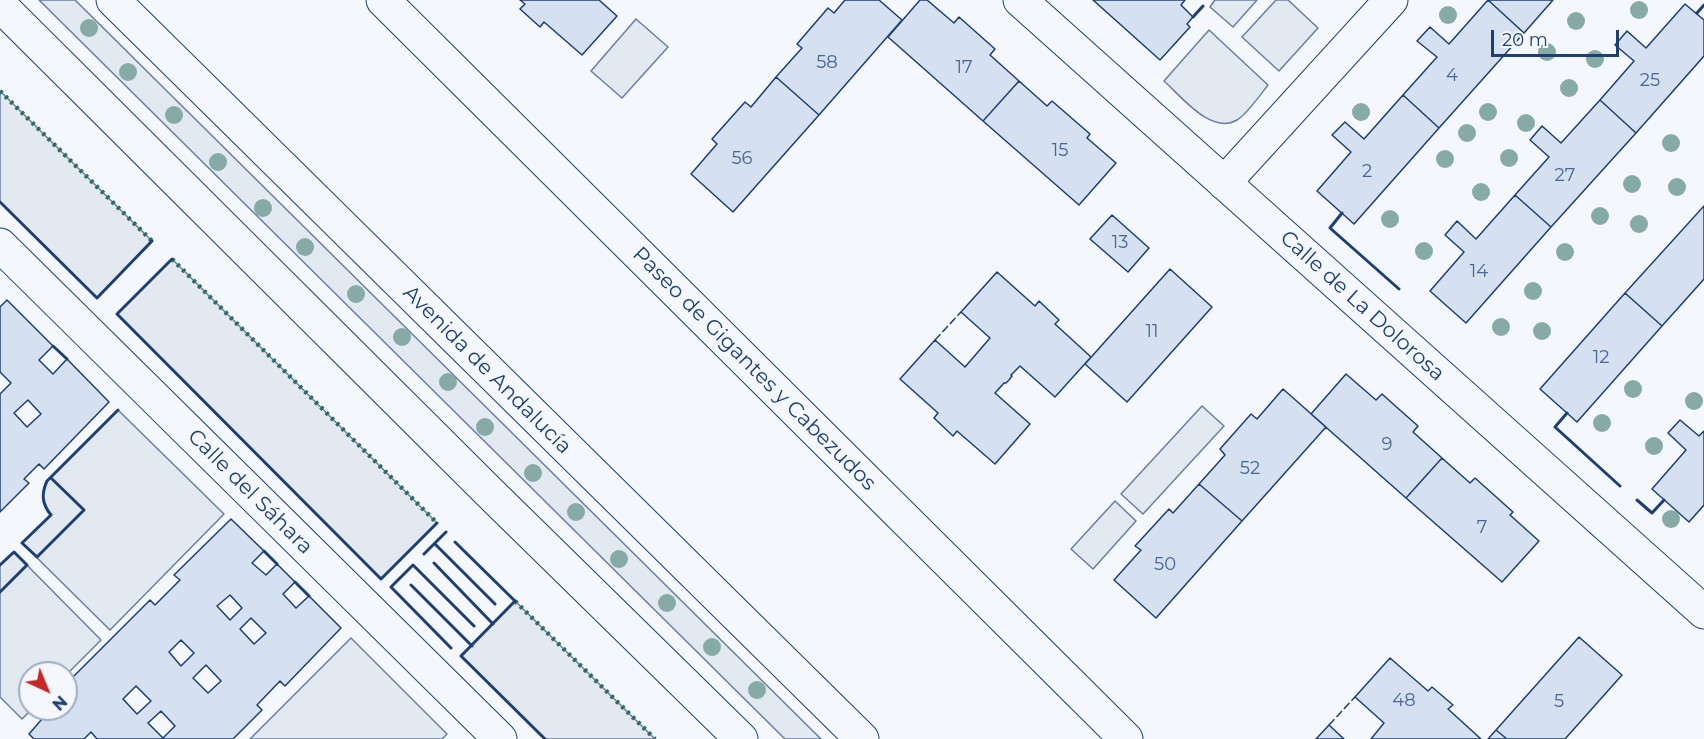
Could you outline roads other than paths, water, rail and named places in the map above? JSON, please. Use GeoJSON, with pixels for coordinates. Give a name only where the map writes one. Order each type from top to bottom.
{"type":"FeatureCollection","features":[{"type":"Feature","properties":{"kind":"street","name":"Avenida de Andalucía"},"geometry":{"type":"LineString","coordinates":[[113,0],[862,739]]}},
{"type":"Feature","properties":{"kind":"street","name":"Paseo de Gigantes y Cabezudos"},"geometry":{"type":"LineString","coordinates":[[383,0],[1126,739]]}},
{"type":"Feature","properties":{"kind":"street","name":"Calle de La Dolorosa"},"geometry":{"type":"LineString","coordinates":[[1020,0],[1704,612]]}},
{"type":"Feature","properties":{"kind":"street"},"geometry":{"type":"LineString","coordinates":[[1224,183],[1391,0]]}},
{"type":"Feature","properties":{"kind":"street"},"geometry":{"type":"LineString","coordinates":[[0,5],[489,492],[741,739]]}},
{"type":"Feature","properties":{"kind":"street","name":"Calle del Sáhara"},"geometry":{"type":"LineString","coordinates":[[0,245],[500,739]]}}]}
